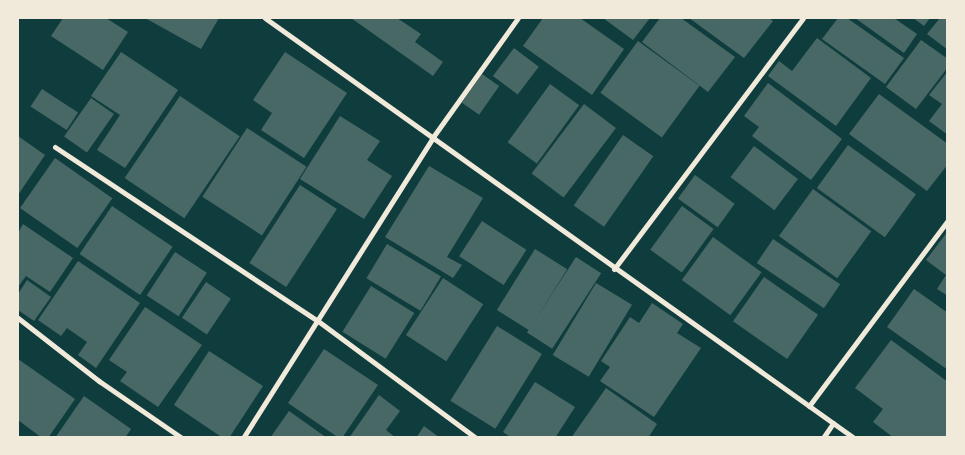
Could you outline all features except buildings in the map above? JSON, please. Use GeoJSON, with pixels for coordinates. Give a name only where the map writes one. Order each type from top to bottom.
{"type":"FeatureCollection","features":[{"type":"Feature","properties":{"kind":"street"},"geometry":{"type":"LineString","coordinates":[[265,18],[614,269],[854,438]]}},
{"type":"Feature","properties":{"kind":"street"},"geometry":{"type":"LineString","coordinates":[[243,438],[433,137],[518,18]]}},
{"type":"Feature","properties":{"kind":"street"},"geometry":{"type":"LineString","coordinates":[[614,269],[803,18]]}},
{"type":"Feature","properties":{"kind":"street"},"geometry":{"type":"LineString","coordinates":[[55,147],[318,320],[476,438]]}},
{"type":"Feature","properties":{"kind":"street"},"geometry":{"type":"LineString","coordinates":[[810,406],[948,220]]}},
{"type":"Feature","properties":{"kind":"street"},"geometry":{"type":"LineString","coordinates":[[18,318],[99,381],[182,438]]}},
{"type":"Feature","properties":{"kind":"street"},"geometry":{"type":"LineString","coordinates":[[822,438],[834,423]]}}]}
